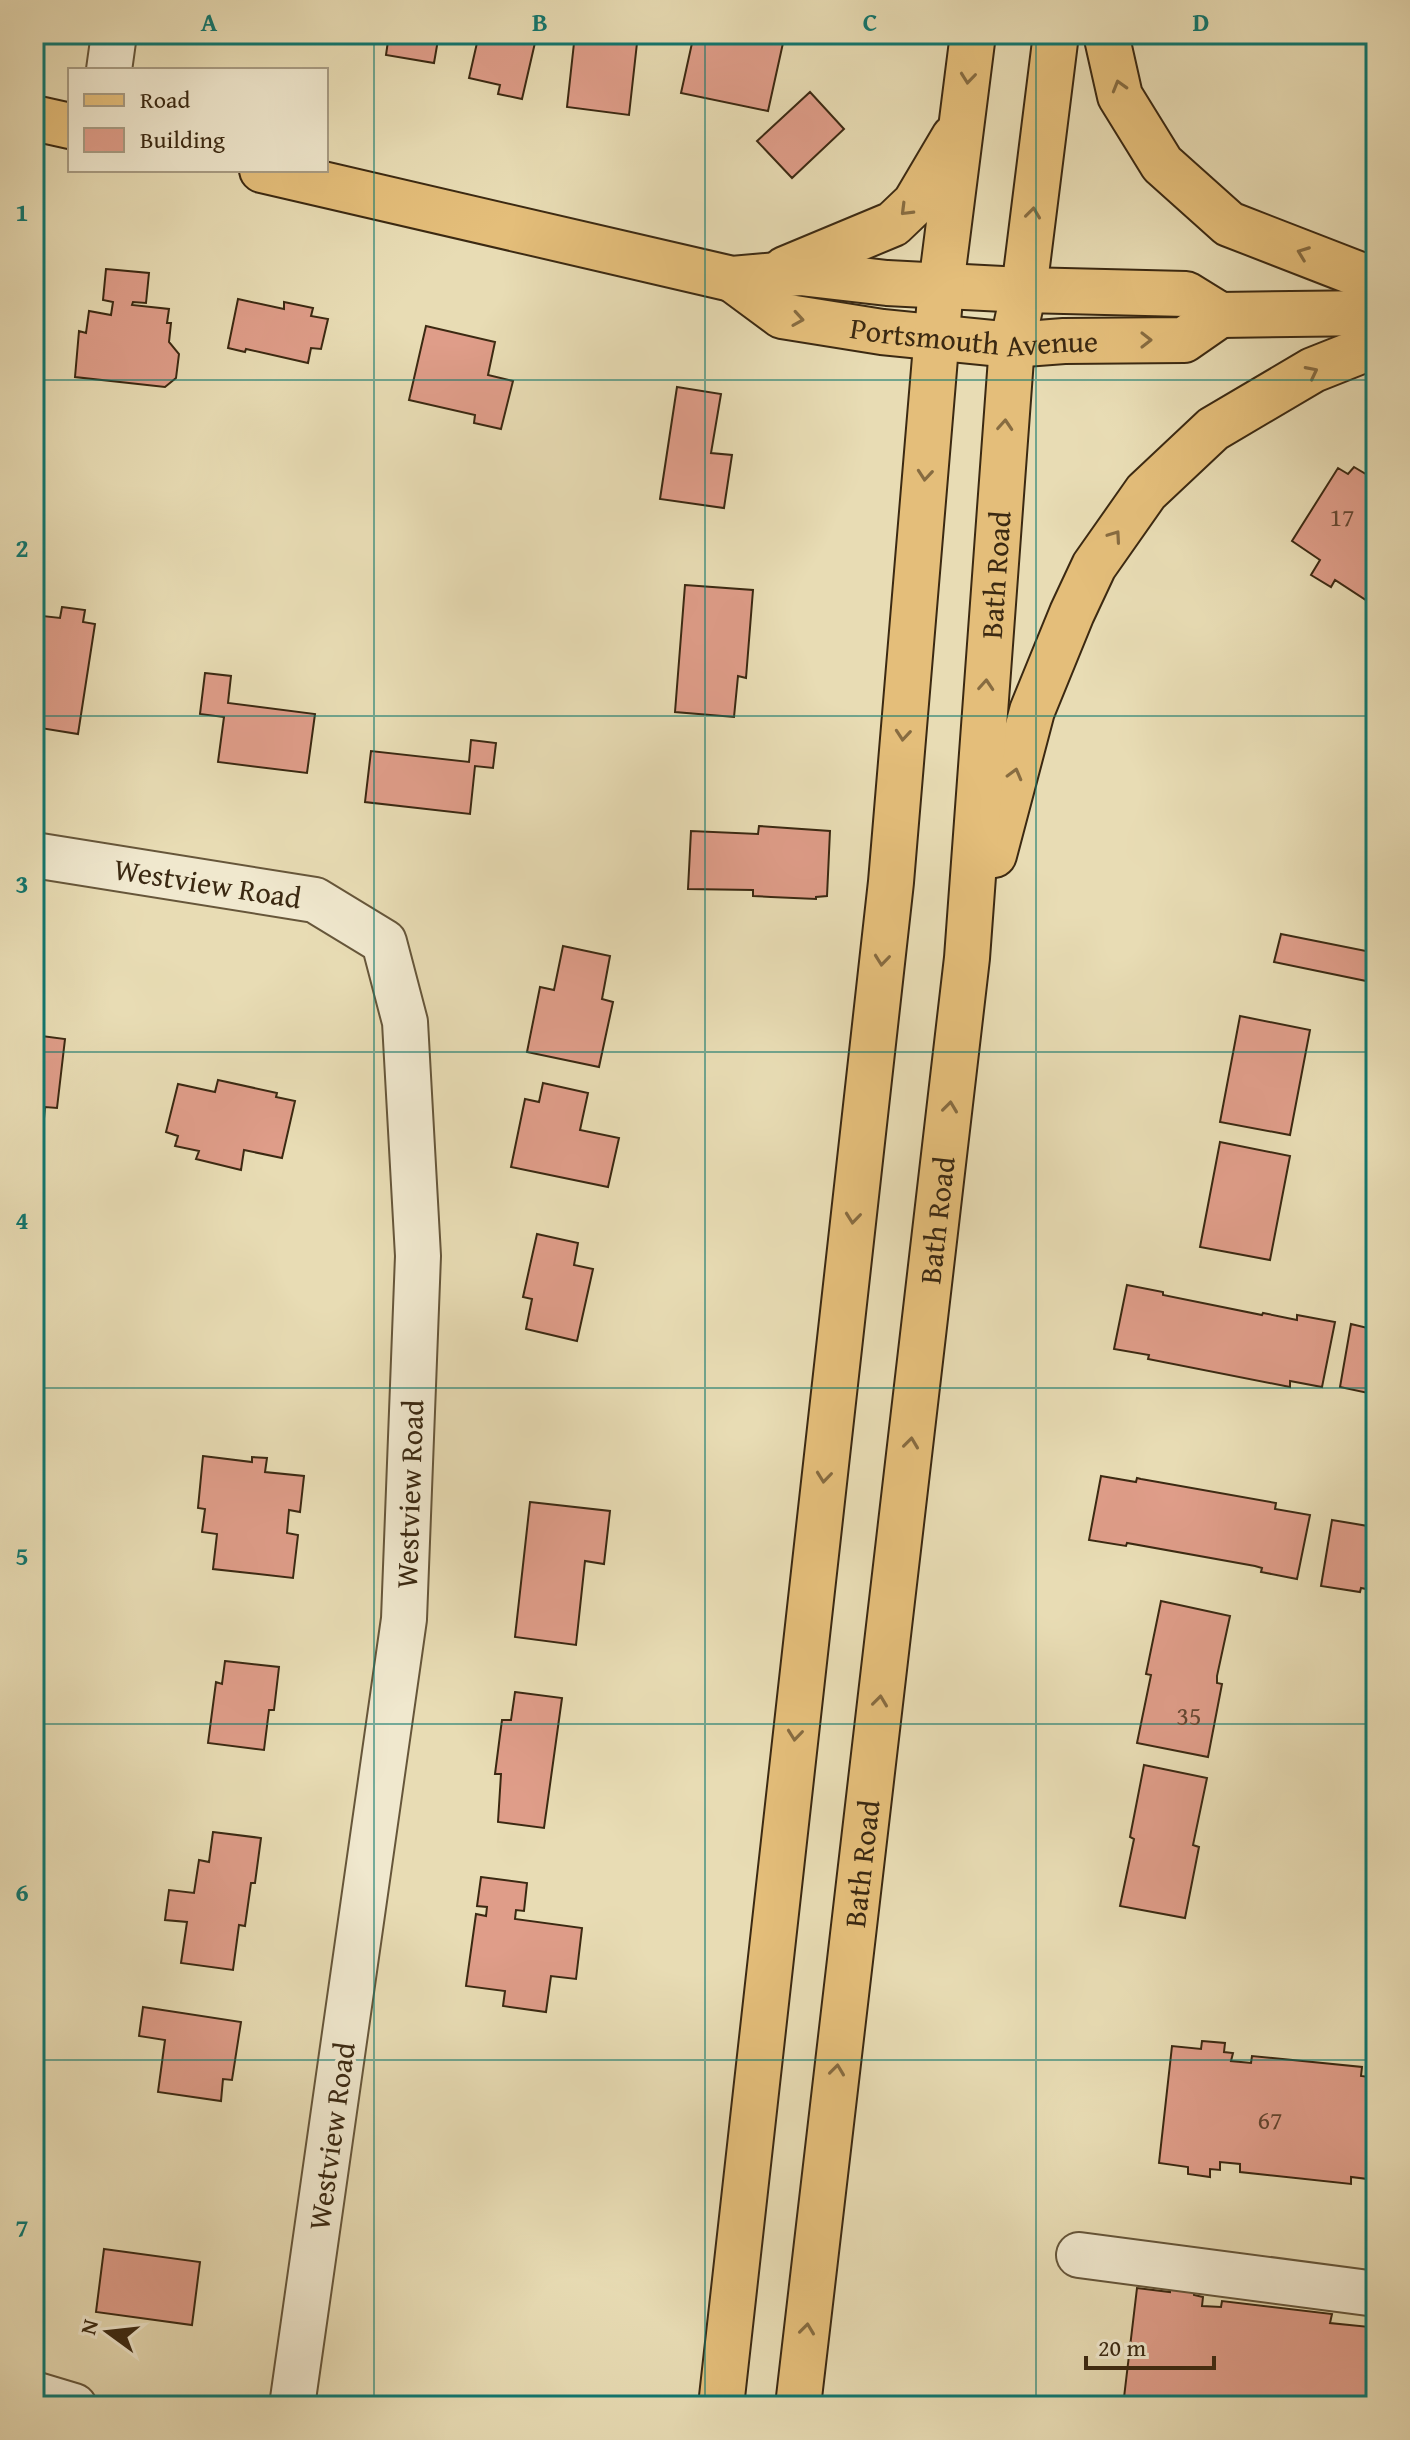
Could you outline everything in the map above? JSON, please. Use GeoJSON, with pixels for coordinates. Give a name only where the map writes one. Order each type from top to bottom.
{"type":"FeatureCollection","features":[{"type":"Feature","properties":{"kind":"main road"},"geometry":{"type":"LineString","coordinates":[[721,2406],[891,882],[941,286],[973,34]]}},
{"type":"Feature","properties":{"kind":"main road","name":"Bath Road"},"geometry":{"type":"LineString","coordinates":[[798,2406],[967,958],[1012,345],[1024,290],[1056,34]]}},
{"type":"Feature","properties":{"kind":"main road"},"geometry":{"type":"LineString","coordinates":[[1106,34],[1120,96],[1162,164],[1229,224],[1376,281]]}},
{"type":"Feature","properties":{"kind":"main road"},"geometry":{"type":"LineString","coordinates":[[34,118],[68,126]]}},
{"type":"Feature","properties":{"kind":"main road"},"geometry":{"type":"LineString","coordinates":[[750,278],[893,224],[915,203],[963,122]]}},
{"type":"Feature","properties":{"kind":"main road","name":"Portsmouth Avenue"},"geometry":{"type":"LineString","coordinates":[[271,172],[750,278],[800,273],[941,286],[1186,294],[1220,315],[1184,340],[1064,341],[1012,345],[782,316],[750,278]]}},
{"type":"Feature","properties":{"kind":"main road"},"geometry":{"type":"LineString","coordinates":[[1220,315],[1376,313]]}},
{"type":"Feature","properties":{"kind":"main road"},"geometry":{"type":"LineString","coordinates":[[967,958],[1032,711],[1094,566],[1146,492],[1213,429],[1313,370],[1376,345]]}},
{"type":"Feature","properties":{"kind":"street"},"geometry":{"type":"LineString","coordinates":[[109,68],[114,34]]}},
{"type":"Feature","properties":{"kind":"street","name":"Westview Road"},"geometry":{"type":"LineString","coordinates":[[34,855],[315,900],[384,942],[405,1022],[418,1256],[404,1619],[292,2406]]}},
{"type":"Feature","properties":{"kind":"street"},"geometry":{"type":"LineString","coordinates":[[1079,2255],[1376,2294]]}},
{"type":"Feature","properties":{"kind":"street"},"geometry":{"type":"LineString","coordinates":[[34,2394],[74,2406]]}},
{"type":"Feature","properties":{"kind":"building"},"geometry":{"type":"Polygon","coordinates":[[[389,34],[439,34],[434,63],[386,55],[389,34]]]}},
{"type":"Feature","properties":{"kind":"building"},"geometry":{"type":"Polygon","coordinates":[[[479,34],[537,34],[522,99],[498,94],[500,85],[469,78],[479,34]]]}},
{"type":"Feature","properties":{"kind":"building"},"geometry":{"type":"Polygon","coordinates":[[[575,34],[638,34],[629,115],[567,107],[575,34]]]}},
{"type":"Feature","properties":{"kind":"building"},"geometry":{"type":"Polygon","coordinates":[[[694,34],[785,34],[768,111],[681,93],[694,34]]]}},
{"type":"Feature","properties":{"kind":"building"},"geometry":{"type":"Polygon","coordinates":[[[810,92],[844,129],[792,178],[757,141],[810,92]]]}},
{"type":"Feature","properties":{"kind":"building"},"geometry":{"type":"Polygon","coordinates":[[[106,269],[149,273],[146,303],[133,302],[132,305],[169,309],[169,342],[179,354],[176,378],[165,387],[75,377],[79,331],[86,333],[89,311],[111,315],[113,302],[103,300],[106,269]]]}},
{"type":"Feature","properties":{"kind":"building"},"geometry":{"type":"Polygon","coordinates":[[[238,299],[284,309],[284,302],[313,308],[311,316],[328,319],[321,349],[311,348],[308,363],[228,348],[238,299]]]}},
{"type":"Feature","properties":{"kind":"building"},"geometry":{"type":"Polygon","coordinates":[[[426,326],[495,342],[488,375],[513,381],[501,429],[474,423],[475,415],[409,400],[426,326]]]}},
{"type":"Feature","properties":{"kind":"building"},"geometry":{"type":"Polygon","coordinates":[[[677,387],[721,394],[711,453],[732,455],[724,508],[660,499],[677,387]]]}},
{"type":"Feature","properties":{"kind":"building"},"geometry":{"type":"Polygon","coordinates":[[[1354,467],[1374,479],[1370,488],[1376,492],[1376,598],[1372,604],[1335,580],[1331,587],[1311,575],[1320,560],[1292,541],[1338,468],[1348,474],[1354,467]]]}},
{"type":"Feature","properties":{"kind":"building"},"geometry":{"type":"Polygon","coordinates":[[[685,585],[753,590],[746,678],[738,676],[734,717],[675,712],[685,585]]]}},
{"type":"Feature","properties":{"kind":"building"},"geometry":{"type":"Polygon","coordinates":[[[62,607],[85,610],[83,622],[95,624],[78,734],[34,727],[34,615],[60,618],[62,607]]]}},
{"type":"Feature","properties":{"kind":"building"},"geometry":{"type":"Polygon","coordinates":[[[205,673],[231,676],[228,703],[315,714],[307,773],[218,762],[224,717],[200,714],[205,673]]]}},
{"type":"Feature","properties":{"kind":"building"},"geometry":{"type":"Polygon","coordinates":[[[471,740],[496,743],[493,768],[475,766],[470,814],[365,802],[371,751],[469,762],[471,740]]]}},
{"type":"Feature","properties":{"kind":"building"},"geometry":{"type":"Polygon","coordinates":[[[759,826],[830,831],[827,896],[816,899],[771,897],[753,896],[753,890],[688,889],[691,831],[758,834],[759,826]]]}},
{"type":"Feature","properties":{"kind":"building"},"geometry":{"type":"Polygon","coordinates":[[[1281,934],[1376,953],[1371,982],[1274,962],[1281,934]]]}},
{"type":"Feature","properties":{"kind":"building"},"geometry":{"type":"Polygon","coordinates":[[[563,946],[610,956],[602,999],[613,1002],[599,1067],[527,1052],[540,987],[554,990],[563,946]]]}},
{"type":"Feature","properties":{"kind":"building"},"geometry":{"type":"Polygon","coordinates":[[[1240,1016],[1310,1030],[1290,1135],[1220,1122],[1240,1016]]]}},
{"type":"Feature","properties":{"kind":"building"},"geometry":{"type":"Polygon","coordinates":[[[34,1035],[65,1039],[57,1108],[45,1107],[43,1130],[34,1129],[34,1035]]]}},
{"type":"Feature","properties":{"kind":"building"},"geometry":{"type":"Polygon","coordinates":[[[218,1080],[277,1093],[276,1097],[295,1101],[282,1158],[244,1150],[241,1170],[196,1159],[199,1151],[175,1146],[178,1136],[166,1132],[178,1084],[215,1092],[218,1080]]]}},
{"type":"Feature","properties":{"kind":"building"},"geometry":{"type":"Polygon","coordinates":[[[543,1083],[588,1093],[580,1130],[619,1138],[608,1187],[511,1167],[525,1099],[539,1102],[543,1083]]]}},
{"type":"Feature","properties":{"kind":"building"},"geometry":{"type":"Polygon","coordinates":[[[1220,1142],[1290,1156],[1270,1260],[1200,1247],[1220,1142]]]}},
{"type":"Feature","properties":{"kind":"building"},"geometry":{"type":"Polygon","coordinates":[[[537,1234],[578,1243],[574,1265],[593,1269],[577,1341],[526,1329],[532,1299],[523,1297],[537,1234]]]}},
{"type":"Feature","properties":{"kind":"building"},"geometry":{"type":"Polygon","coordinates":[[[1127,1285],[1262,1315],[1297,1320],[1297,1315],[1335,1322],[1322,1387],[1290,1381],[1290,1387],[1148,1359],[1149,1355],[1114,1349],[1127,1285]]]}},
{"type":"Feature","properties":{"kind":"building"},"geometry":{"type":"Polygon","coordinates":[[[1351,1324],[1376,1330],[1376,1398],[1373,1394],[1340,1387],[1351,1324]]]}},
{"type":"Feature","properties":{"kind":"building"},"geometry":{"type":"Polygon","coordinates":[[[203,1456],[252,1462],[252,1457],[267,1458],[265,1472],[304,1476],[300,1512],[289,1510],[287,1533],[298,1535],[293,1578],[213,1569],[217,1534],[202,1532],[205,1509],[198,1508],[203,1456]]]}},
{"type":"Feature","properties":{"kind":"building"},"geometry":{"type":"Polygon","coordinates":[[[1101,1476],[1136,1482],[1137,1478],[1276,1503],[1275,1509],[1310,1515],[1297,1579],[1261,1572],[1262,1568],[1255,1566],[1127,1543],[1126,1546],[1089,1540],[1101,1476]]]}},
{"type":"Feature","properties":{"kind":"building"},"geometry":{"type":"Polygon","coordinates":[[[530,1502],[610,1511],[604,1564],[585,1561],[576,1645],[515,1637],[530,1502]]]}},
{"type":"Feature","properties":{"kind":"building"},"geometry":{"type":"Polygon","coordinates":[[[1332,1520],[1368,1526],[1369,1523],[1376,1524],[1376,1591],[1361,1588],[1360,1592],[1321,1586],[1332,1520]]]}},
{"type":"Feature","properties":{"kind":"building"},"geometry":{"type":"Polygon","coordinates":[[[1161,1601],[1230,1616],[1217,1676],[1217,1683],[1222,1684],[1208,1757],[1137,1743],[1151,1675],[1146,1674],[1161,1601]]]}},
{"type":"Feature","properties":{"kind":"building"},"geometry":{"type":"Polygon","coordinates":[[[225,1661],[279,1667],[274,1710],[269,1710],[264,1750],[208,1743],[216,1682],[222,1684],[225,1661]]]}},
{"type":"Feature","properties":{"kind":"building"},"geometry":{"type":"Polygon","coordinates":[[[515,1692],[562,1698],[544,1828],[498,1822],[501,1774],[495,1774],[500,1735],[502,1720],[511,1720],[515,1692]]]}},
{"type":"Feature","properties":{"kind":"building"},"geometry":{"type":"Polygon","coordinates":[[[1144,1765],[1207,1778],[1193,1845],[1199,1847],[1185,1918],[1120,1906],[1134,1839],[1130,1837],[1144,1765]]]}},
{"type":"Feature","properties":{"kind":"building"},"geometry":{"type":"Polygon","coordinates":[[[213,1832],[261,1838],[245,1926],[239,1925],[233,1970],[181,1963],[187,1922],[165,1920],[169,1890],[194,1893],[199,1860],[209,1862],[213,1832]]]}},
{"type":"Feature","properties":{"kind":"building"},"geometry":{"type":"Polygon","coordinates":[[[481,1877],[527,1883],[524,1911],[516,1910],[515,1919],[582,1928],[576,1979],[551,1976],[546,2012],[503,2006],[505,1991],[466,1986],[476,1914],[486,1916],[487,1907],[477,1906],[481,1877]]]}},
{"type":"Feature","properties":{"kind":"building"},"geometry":{"type":"Polygon","coordinates":[[[143,2007],[241,2022],[232,2080],[223,2079],[221,2101],[158,2092],[165,2040],[139,2036],[143,2007]]]}},
{"type":"Feature","properties":{"kind":"building"},"geometry":{"type":"Polygon","coordinates":[[[1202,2041],[1225,2043],[1224,2052],[1233,2053],[1231,2061],[1251,2063],[1252,2056],[1362,2067],[1361,2076],[1376,2078],[1376,2180],[1351,2177],[1351,2184],[1240,2172],[1240,2164],[1220,2162],[1220,2170],[1210,2169],[1210,2177],[1188,2174],[1188,2167],[1159,2163],[1172,2046],[1201,2049],[1202,2041]]]}},
{"type":"Feature","properties":{"kind":"building"},"geometry":{"type":"Polygon","coordinates":[[[104,2249],[200,2262],[192,2325],[96,2312],[104,2249]]]}},
{"type":"Feature","properties":{"kind":"building"},"geometry":{"type":"Polygon","coordinates":[[[1170,2285],[1194,2289],[1194,2295],[1203,2297],[1202,2306],[1221,2307],[1222,2301],[1332,2314],[1330,2323],[1369,2327],[1371,2317],[1376,2318],[1376,2406],[1123,2406],[1137,2288],[1170,2292],[1170,2285]]]}}]}
